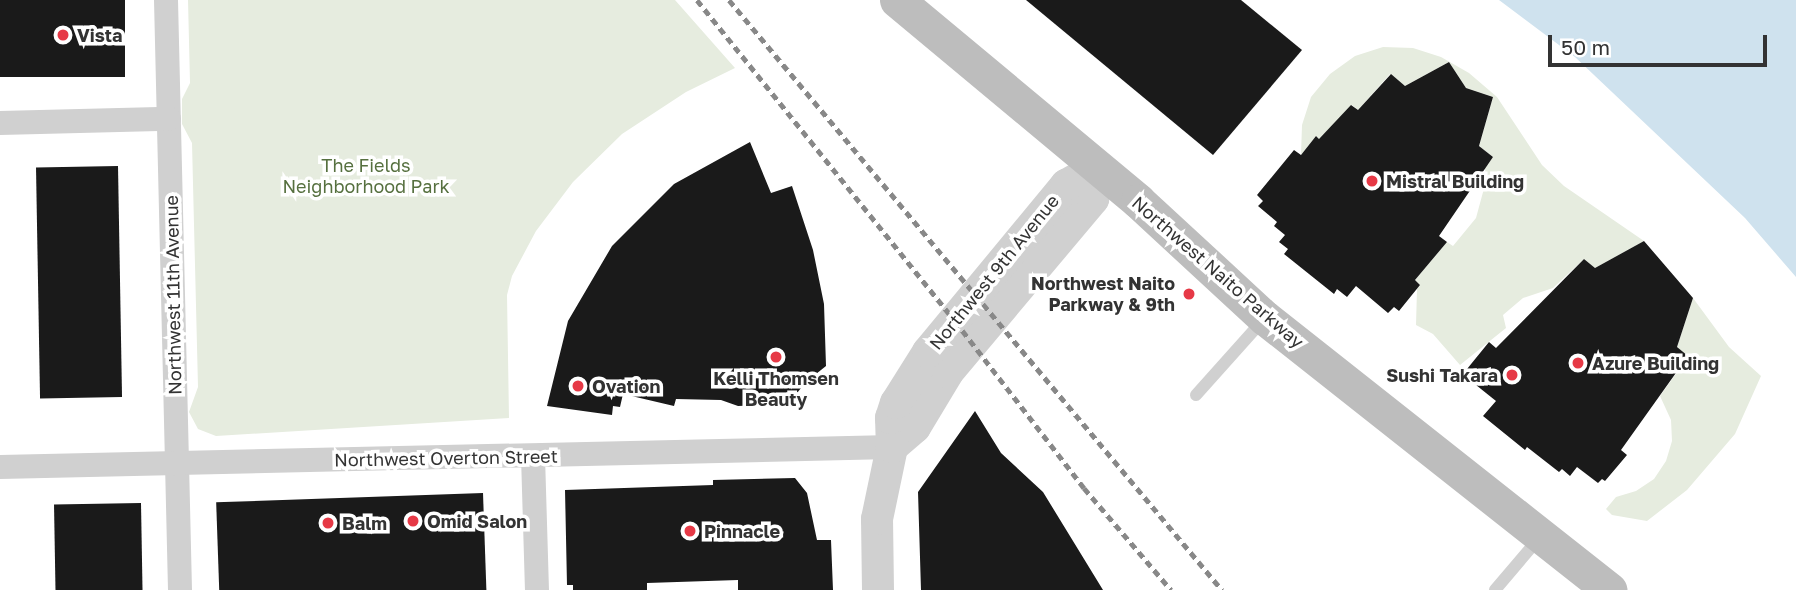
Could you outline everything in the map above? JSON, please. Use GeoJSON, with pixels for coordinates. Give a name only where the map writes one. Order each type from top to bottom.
{"type":"FeatureCollection","features":[{"type":"Feature","properties":{"kind":"main road","name":"Northwest Naito Parkway"},"geometry":{"type":"LineString","coordinates":[[897,0],[1098,167],[1265,318],[1610,590]]}},
{"type":"Feature","properties":{"kind":"street","name":"Northwest 11th Avenue"},"geometry":{"type":"LineString","coordinates":[[166,0],[180,590]]}},
{"type":"Feature","properties":{"kind":"street"},"geometry":{"type":"LineString","coordinates":[[0,123],[169,119]]}},
{"type":"Feature","properties":{"kind":"street","name":"Northwest 9th Avenue"},"geometry":{"type":"LineString","coordinates":[[878,590],[879,503],[892,447],[891,418],[896,403],[922,361],[1066,185],[1098,167]]}},
{"type":"Feature","properties":{"kind":"street","name":"Northwest Overton Street"},"geometry":{"type":"LineString","coordinates":[[0,467],[892,447]]}},
{"type":"Feature","properties":{"kind":"street"},"geometry":{"type":"LineString","coordinates":[[533,456],[537,590]]}},
{"type":"Feature","properties":{"kind":"lane"},"geometry":{"type":"LineString","coordinates":[[1196,395],[1265,318]]}},
{"type":"Feature","properties":{"kind":"lane"},"geometry":{"type":"LineString","coordinates":[[1495,590],[1542,534]]}},
{"type":"Feature","properties":{"kind":"green space","name":"The Fields Neighborhood Park"},"geometry":{"type":"Polygon","coordinates":[[[188,0],[675,0],[735,68],[686,92],[622,134],[573,182],[536,231],[512,276],[507,295],[509,418],[216,436],[198,429],[189,412],[198,387],[192,143],[182,124],[182,99],[190,83],[188,0]]]}},
{"type":"Feature","properties":{"kind":"green space"},"geometry":{"type":"Polygon","coordinates":[[[1383,47],[1413,48],[1441,57],[1469,73],[1497,97],[1542,165],[1564,186],[1644,241],[1595,268],[1584,259],[1553,288],[1523,298],[1503,315],[1506,328],[1460,365],[1433,334],[1416,325],[1417,289],[1420,285],[1415,280],[1447,242],[1453,246],[1476,218],[1486,181],[1485,168],[1493,157],[1479,146],[1493,97],[1466,88],[1449,62],[1405,86],[1390,74],[1358,110],[1352,105],[1319,139],[1316,136],[1301,155],[1302,125],[1311,97],[1330,74],[1355,56],[1383,47]]]}},
{"type":"Feature","properties":{"kind":"green space"},"geometry":{"type":"Polygon","coordinates":[[[1693,298],[1729,347],[1761,376],[1735,434],[1687,490],[1647,521],[1612,515],[1606,509],[1616,497],[1636,491],[1654,479],[1666,461],[1672,441],[1671,420],[1660,396],[1688,357],[1677,347],[1693,298]]]}},
{"type":"Feature","properties":{"kind":"water"},"geometry":{"type":"Polygon","coordinates":[[[1499,0],[1796,0],[1796,277],[1745,218],[1575,57],[1499,0]]]}},
{"type":"Feature","properties":{"kind":"building","name":"Vista"},"geometry":{"type":"Polygon","coordinates":[[[0,0],[125,0],[125,77],[0,77],[0,0]]]}},
{"type":"Feature","properties":{"kind":"building"},"geometry":{"type":"Polygon","coordinates":[[[1026,0],[1241,0],[1302,50],[1213,155],[1026,0]]]}},
{"type":"Feature","properties":{"kind":"building","name":"Mistral Building"},"geometry":{"type":"Polygon","coordinates":[[[1449,62],[1466,88],[1493,97],[1479,146],[1493,157],[1439,236],[1447,242],[1415,280],[1420,285],[1399,311],[1394,307],[1388,313],[1356,286],[1347,297],[1337,289],[1334,294],[1284,254],[1288,249],[1279,242],[1285,235],[1274,226],[1277,222],[1258,206],[1263,201],[1257,195],[1294,150],[1301,155],[1316,136],[1319,139],[1351,105],[1358,110],[1391,74],[1405,86],[1449,62]]]}},
{"type":"Feature","properties":{"kind":"building"},"geometry":{"type":"Polygon","coordinates":[[[750,142],[771,193],[792,186],[813,250],[824,304],[826,366],[806,382],[788,404],[738,406],[721,400],[676,399],[674,406],[623,394],[620,407],[613,406],[612,415],[547,406],[568,321],[612,246],[674,184],[750,142]]]}},
{"type":"Feature","properties":{"kind":"building"},"geometry":{"type":"Polygon","coordinates":[[[118,166],[122,397],[40,398],[36,167],[118,166]]]}},
{"type":"Feature","properties":{"kind":"building","name":"Azure Building"},"geometry":{"type":"Polygon","coordinates":[[[1644,241],[1693,298],[1677,347],[1688,356],[1621,450],[1627,455],[1605,481],[1602,479],[1598,483],[1577,467],[1570,476],[1562,469],[1559,472],[1527,447],[1525,450],[1483,416],[1496,401],[1466,377],[1471,372],[1467,369],[1489,342],[1496,348],[1584,259],[1595,268],[1644,241]]]}},
{"type":"Feature","properties":{"kind":"building"},"geometry":{"type":"Polygon","coordinates":[[[975,411],[1001,453],[1043,492],[1103,590],[921,590],[918,492],[975,411]]]}},
{"type":"Feature","properties":{"kind":"building","name":"Pinnacle"},"geometry":{"type":"Polygon","coordinates":[[[795,478],[807,493],[817,540],[831,540],[833,590],[738,590],[738,580],[647,583],[647,590],[573,590],[573,585],[567,585],[565,490],[713,485],[713,480],[795,478]]]}},
{"type":"Feature","properties":{"kind":"building"},"geometry":{"type":"Polygon","coordinates":[[[483,493],[486,590],[219,590],[216,502],[483,493]]]}},
{"type":"Feature","properties":{"kind":"building"},"geometry":{"type":"Polygon","coordinates":[[[141,503],[143,590],[56,590],[54,505],[141,503]]]}},
{"type":"Feature","properties":{"kind":"railway"},"geometry":{"type":"LineString","coordinates":[[697,0],[955,321],[1084,488],[1171,590]]}},
{"type":"Feature","properties":{"kind":"railway"},"geometry":{"type":"LineString","coordinates":[[729,0],[1222,590]]}},
{"type":"Feature","properties":{"kind":"place","name":"Vista"},"geometry":{"type":"Point","coordinates":[63,35]}},
{"type":"Feature","properties":{"kind":"place","name":"Mistral Building"},"geometry":{"type":"Point","coordinates":[1372,181]}},
{"type":"Feature","properties":{"kind":"place","name":"Northwest Naito Parkway & 9th"},"geometry":{"type":"Point","coordinates":[1189,294]}},
{"type":"Feature","properties":{"kind":"place","name":"Kelli Thomsen Beauty"},"geometry":{"type":"Point","coordinates":[776,357]}},
{"type":"Feature","properties":{"kind":"place","name":"Azure Building"},"geometry":{"type":"Point","coordinates":[1578,363]}},
{"type":"Feature","properties":{"kind":"place","name":"Sushi Takara"},"geometry":{"type":"Point","coordinates":[1512,375]}},
{"type":"Feature","properties":{"kind":"place","name":"Ovation"},"geometry":{"type":"Point","coordinates":[578,386]}},
{"type":"Feature","properties":{"kind":"place","name":"Omid Salon"},"geometry":{"type":"Point","coordinates":[413,521]}},
{"type":"Feature","properties":{"kind":"place","name":"Balm"},"geometry":{"type":"Point","coordinates":[328,523]}},
{"type":"Feature","properties":{"kind":"place","name":"Pinnacle"},"geometry":{"type":"Point","coordinates":[690,531]}}]}
